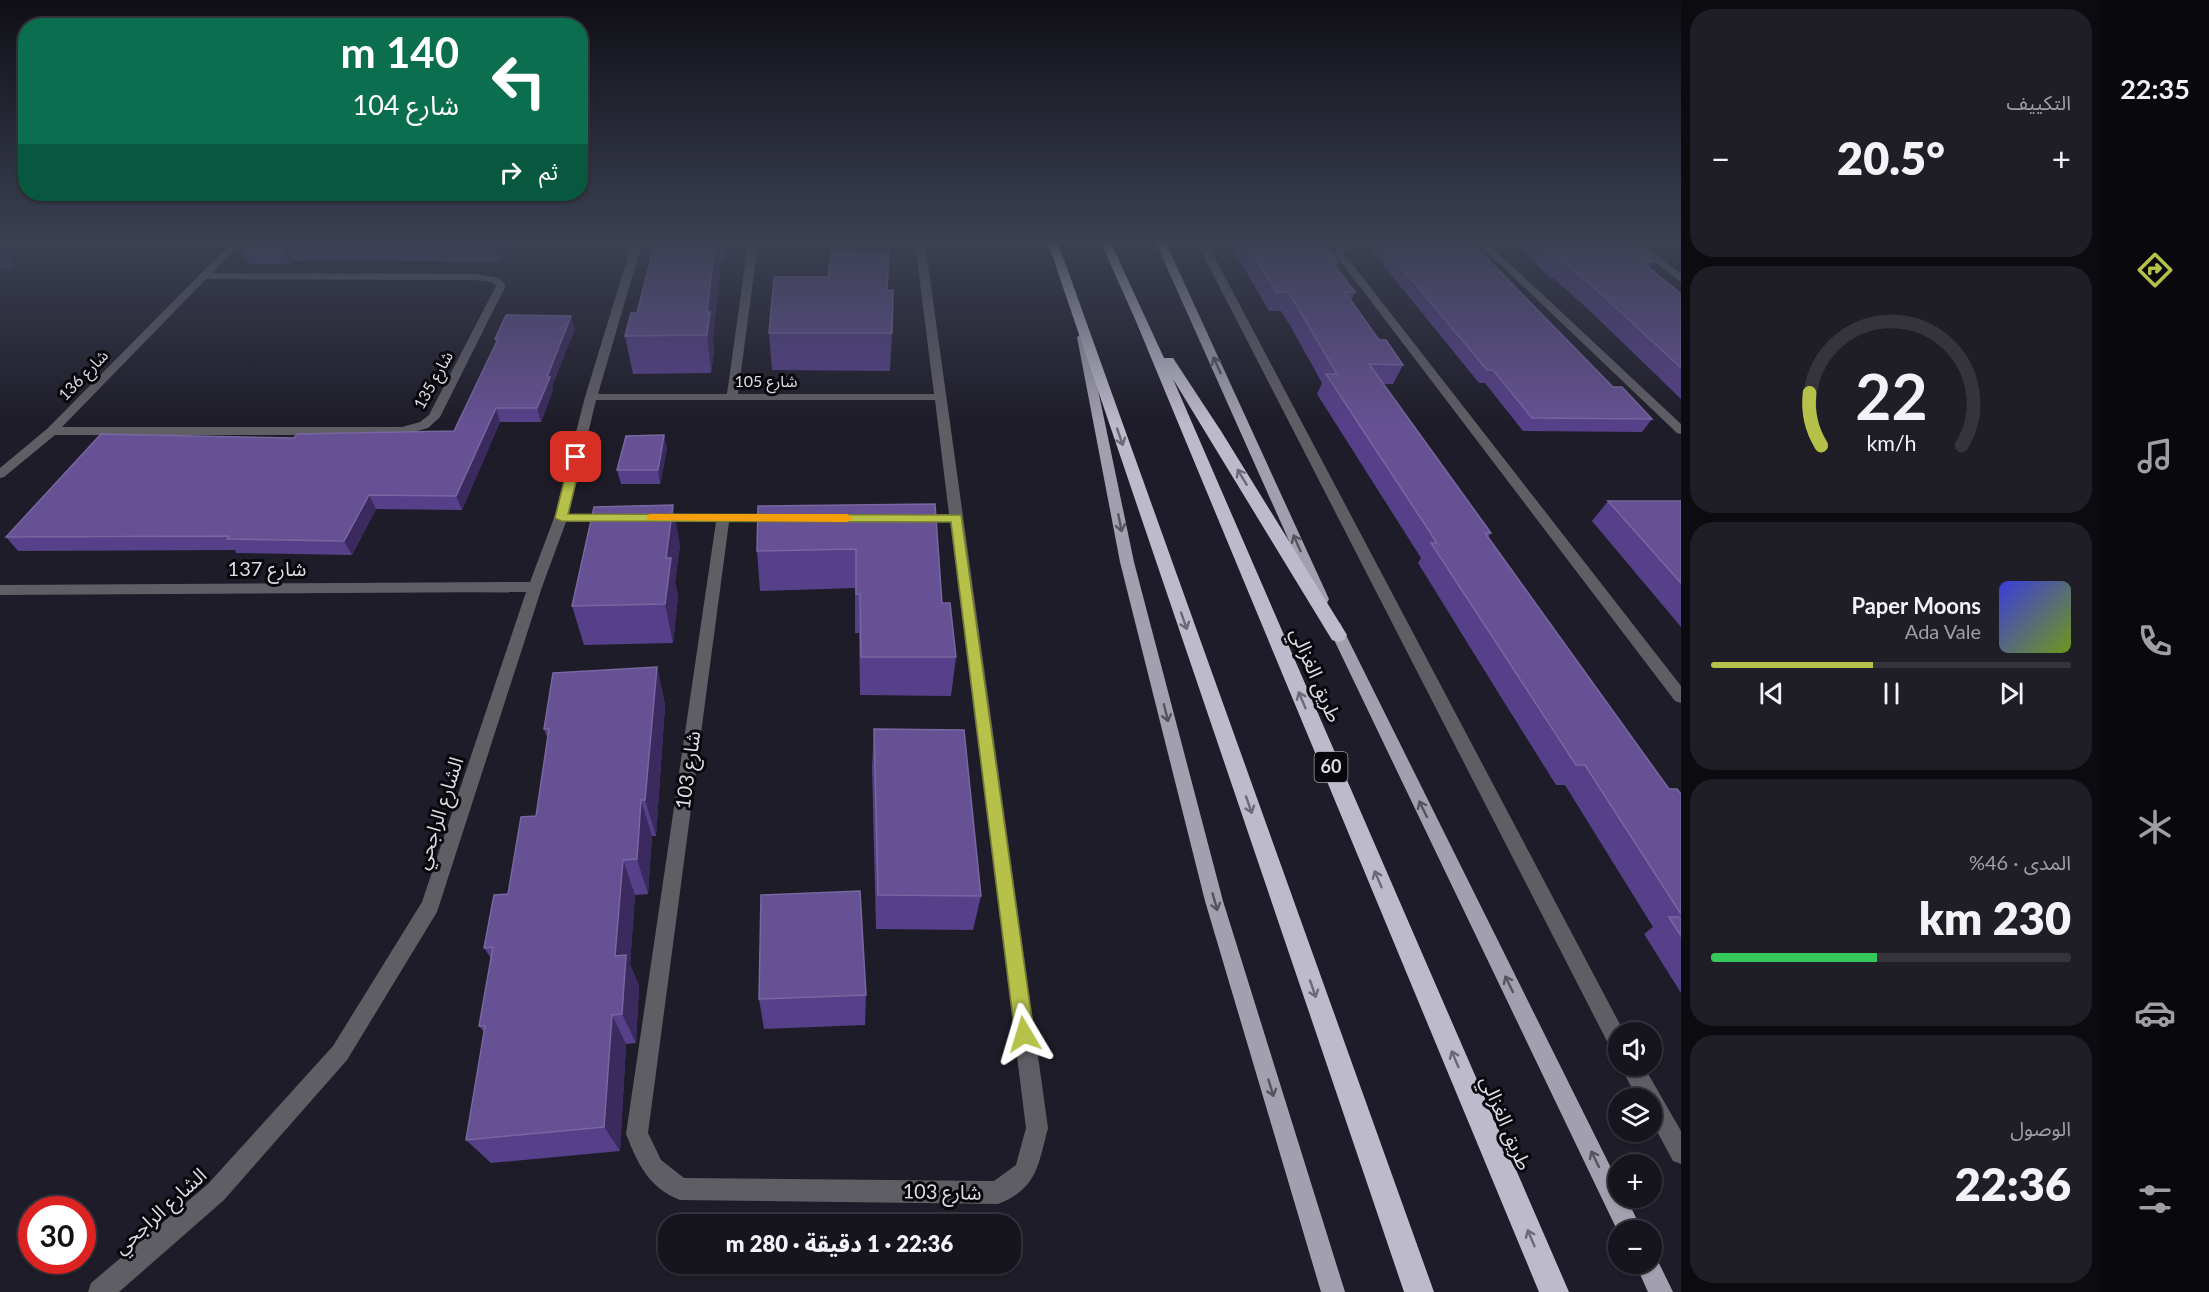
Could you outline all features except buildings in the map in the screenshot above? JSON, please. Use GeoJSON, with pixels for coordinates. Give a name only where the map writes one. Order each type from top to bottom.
{"type":"FeatureCollection","features":[{"type":"Feature","properties":{"kind":"highway"},"geometry":{"type":"LineString","coordinates":[[1073,303],[1419,1292]]}},
{"type":"Feature","properties":{"kind":"highway","name":"طريق الغزالي"},"geometry":{"type":"LineString","coordinates":[[1134,303],[1554,1292]]}},
{"type":"Feature","properties":{"kind":"highway"},"geometry":{"type":"LineString","coordinates":[[1141,319],[1214,431],[1338,634]]}},
{"type":"Feature","properties":{"kind":"main road"},"geometry":{"type":"LineString","coordinates":[[1188,303],[1338,634],[1625,1220]]}},
{"type":"Feature","properties":{"kind":"main road"},"geometry":{"type":"LineString","coordinates":[[1079,322],[1127,562],[1214,901],[1325,1264],[1331,1292]]}},
{"type":"Feature","properties":{"kind":"main road"},"geometry":{"type":"LineString","coordinates":[[1652,1274],[1661,1292]]}},
{"type":"Feature","properties":{"kind":"street","name":"شارع 136"},"geometry":{"type":"LineString","coordinates":[[0,474],[52,431],[176,303]]}},
{"type":"Feature","properties":{"kind":"street","name":"شارع 135"},"geometry":{"type":"LineString","coordinates":[[52,431],[402,431],[424,425],[434,417],[492,303]]}},
{"type":"Feature","properties":{"kind":"street","name":"الشارع الراجحي"},"geometry":{"type":"LineString","coordinates":[[100,1292],[216,1192],[340,1053],[430,906],[535,587],[561,518],[591,397],[619,303]]}},
{"type":"Feature","properties":{"kind":"street"},"geometry":{"type":"LineString","coordinates":[[732,397],[745,303]]}},
{"type":"Feature","properties":{"kind":"street","name":"شارع 103"},"geometry":{"type":"LineString","coordinates":[[723,518],[637,1134],[653,1168],[680,1189],[998,1193],[1025,1172],[1037,1128],[928,303]]}},
{"type":"Feature","properties":{"kind":"street"},"geometry":{"type":"LineString","coordinates":[[1233,303],[1608,1023]]}},
{"type":"Feature","properties":{"kind":"street"},"geometry":{"type":"LineString","coordinates":[[1378,303],[1681,697]]}},
{"type":"Feature","properties":{"kind":"street"},"geometry":{"type":"LineString","coordinates":[[1547,303],[1681,429]]}},
{"type":"Feature","properties":{"kind":"street","name":"شارع 105"},"geometry":{"type":"LineString","coordinates":[[591,397],[940,397]]}},
{"type":"Feature","properties":{"kind":"street"},"geometry":{"type":"LineString","coordinates":[[561,518],[793,518]]}},
{"type":"Feature","properties":{"kind":"street"},"geometry":{"type":"LineString","coordinates":[[898,518],[957,518]]}},
{"type":"Feature","properties":{"kind":"street","name":"شارع 137"},"geometry":{"type":"LineString","coordinates":[[0,590],[535,587]]}},
{"type":"Feature","properties":{"kind":"street"},"geometry":{"type":"LineString","coordinates":[[1662,1121],[1681,1153]]}},
{"type":"Feature","properties":{"kind":"slow traffic"},"geometry":{"type":"LineString","coordinates":[[651,518],[847,518]]}},
{"type":"Feature","properties":{"kind":"route"},"geometry":{"type":"LineString","coordinates":[[576,457],[561,518],[957,518],[1024,1034]]}}]}
